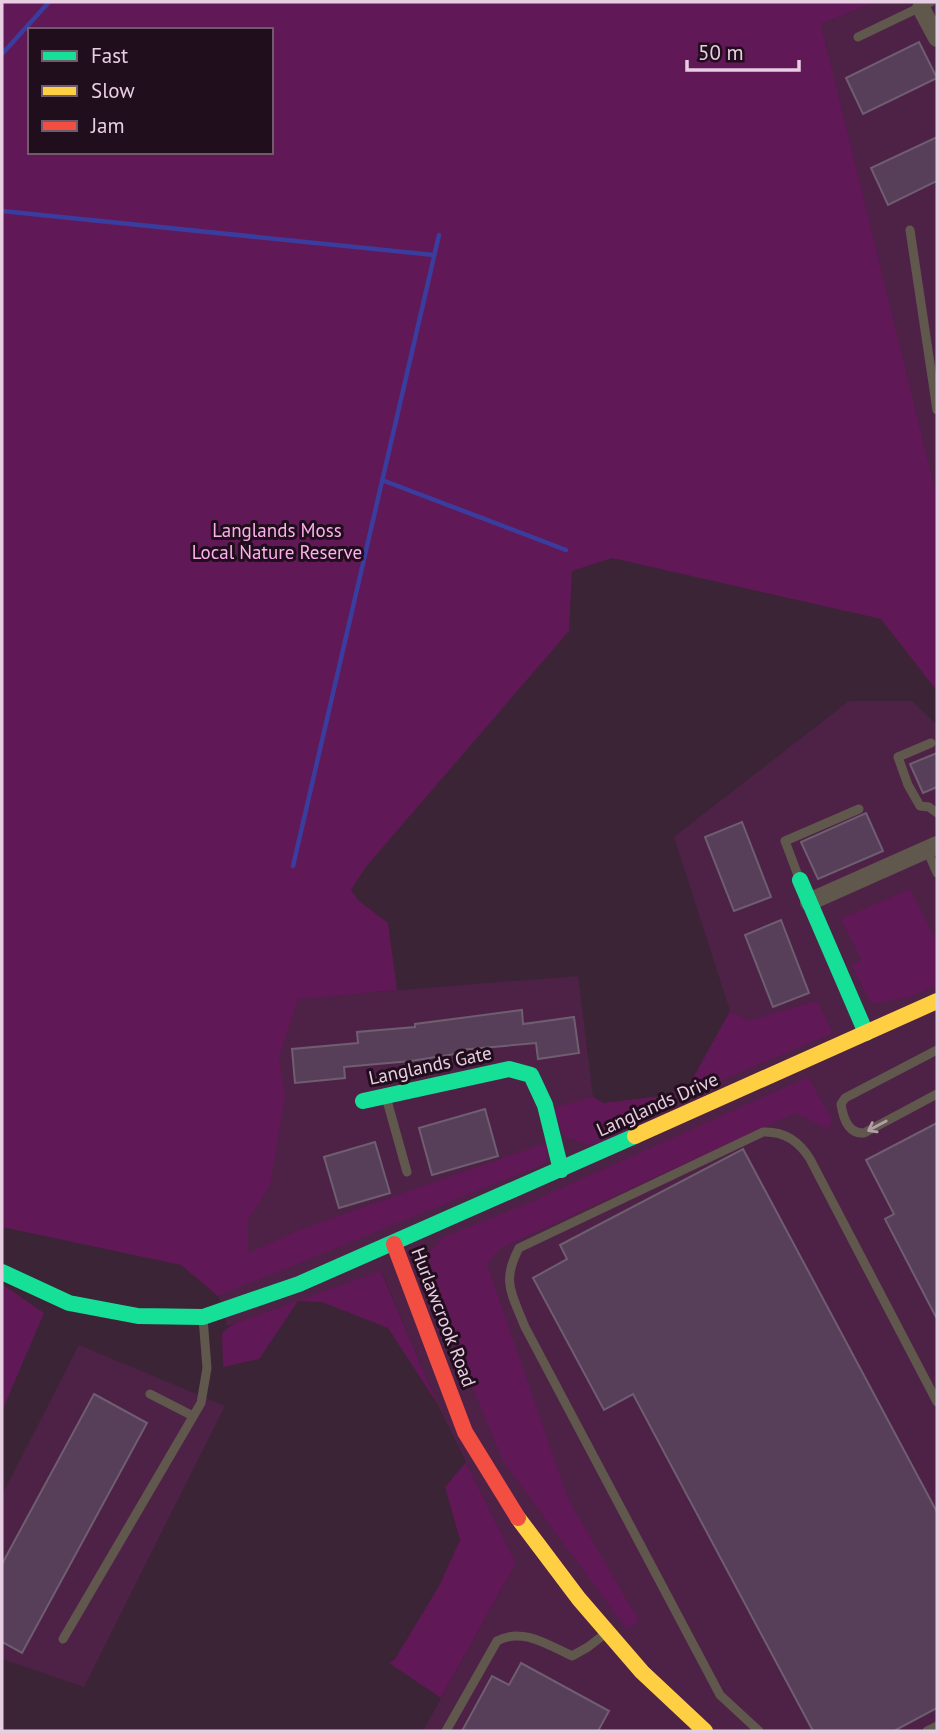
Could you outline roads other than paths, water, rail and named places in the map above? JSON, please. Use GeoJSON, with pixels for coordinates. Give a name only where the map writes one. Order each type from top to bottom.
{"type":"FeatureCollection","features":[{"type":"Feature","properties":{"kind":"street"},"geometry":{"type":"LineString","coordinates":[[926,5],[937,38]]}},
{"type":"Feature","properties":{"kind":"street"},"geometry":{"type":"LineString","coordinates":[[808,902],[932,848]]}},
{"type":"Feature","properties":{"kind":"street"},"geometry":{"type":"LineString","coordinates":[[800,880],[866,1033]]}},
{"type":"Feature","properties":{"kind":"street","name":"Langlands Drive"},"geometry":{"type":"LineString","coordinates":[[394,1244],[937,1001]]}},
{"type":"Feature","properties":{"kind":"street","name":"Langlands Gate"},"geometry":{"type":"LineString","coordinates":[[363,1101],[509,1069],[531,1075],[545,1105],[561,1170]]}},
{"type":"Feature","properties":{"kind":"street","name":"Hurlawcrook Road"},"geometry":{"type":"LineString","coordinates":[[2,1272],[69,1303],[138,1316],[203,1317],[299,1284],[394,1244],[465,1432],[519,1520],[642,1672],[705,1731]]}},
{"type":"Feature","properties":{"kind":"lane"},"geometry":{"type":"LineString","coordinates":[[858,37],[926,5]]}},
{"type":"Feature","properties":{"kind":"lane"},"geometry":{"type":"LineString","coordinates":[[910,230],[937,410]]}},
{"type":"Feature","properties":{"kind":"lane"},"geometry":{"type":"LineString","coordinates":[[931,743],[898,757],[908,785],[920,806],[935,808]]}},
{"type":"Feature","properties":{"kind":"lane"},"geometry":{"type":"LineString","coordinates":[[800,880],[785,841],[859,809]]}},
{"type":"Feature","properties":{"kind":"lane"},"geometry":{"type":"LineString","coordinates":[[932,848],[937,873]]}},
{"type":"Feature","properties":{"kind":"lane"},"geometry":{"type":"LineString","coordinates":[[937,1050],[845,1098],[841,1104],[842,1114],[851,1130],[856,1134],[864,1133],[937,1094]]}},
{"type":"Feature","properties":{"kind":"lane"},"geometry":{"type":"LineString","coordinates":[[386,1095],[407,1172]]}},
{"type":"Feature","properties":{"kind":"lane"},"geometry":{"type":"LineString","coordinates":[[759,1731],[720,1695],[525,1327],[508,1276],[519,1248],[763,1132],[775,1132],[793,1139],[804,1149],[937,1402]]}},
{"type":"Feature","properties":{"kind":"lane"},"geometry":{"type":"LineString","coordinates":[[63,1639],[201,1402],[207,1368],[203,1317]]}},
{"type":"Feature","properties":{"kind":"lane"},"geometry":{"type":"LineString","coordinates":[[150,1394],[193,1416]]}},
{"type":"Feature","properties":{"kind":"lane"},"geometry":{"type":"LineString","coordinates":[[446,1731],[497,1642],[507,1636],[523,1635],[572,1656],[607,1632]]}},
{"type":"Feature","properties":{"kind":"lane"},"geometry":{"type":"LineString","coordinates":[[927,1731],[937,1726]]}},
{"type":"Feature","properties":{"kind":"waterway"},"geometry":{"type":"LineString","coordinates":[[2,54],[49,2]]}},
{"type":"Feature","properties":{"kind":"waterway"},"geometry":{"type":"LineString","coordinates":[[2,211],[434,255]]}},
{"type":"Feature","properties":{"kind":"waterway"},"geometry":{"type":"LineString","coordinates":[[293,866],[439,235]]}},
{"type":"Feature","properties":{"kind":"waterway"},"geometry":{"type":"LineString","coordinates":[[382,480],[566,550]]}},
{"type":"Feature","properties":{"kind":"park label","name":"Langlands Moss Local Nature Reserve"},"geometry":{"type":"Point","coordinates":[277,541]}}]}
